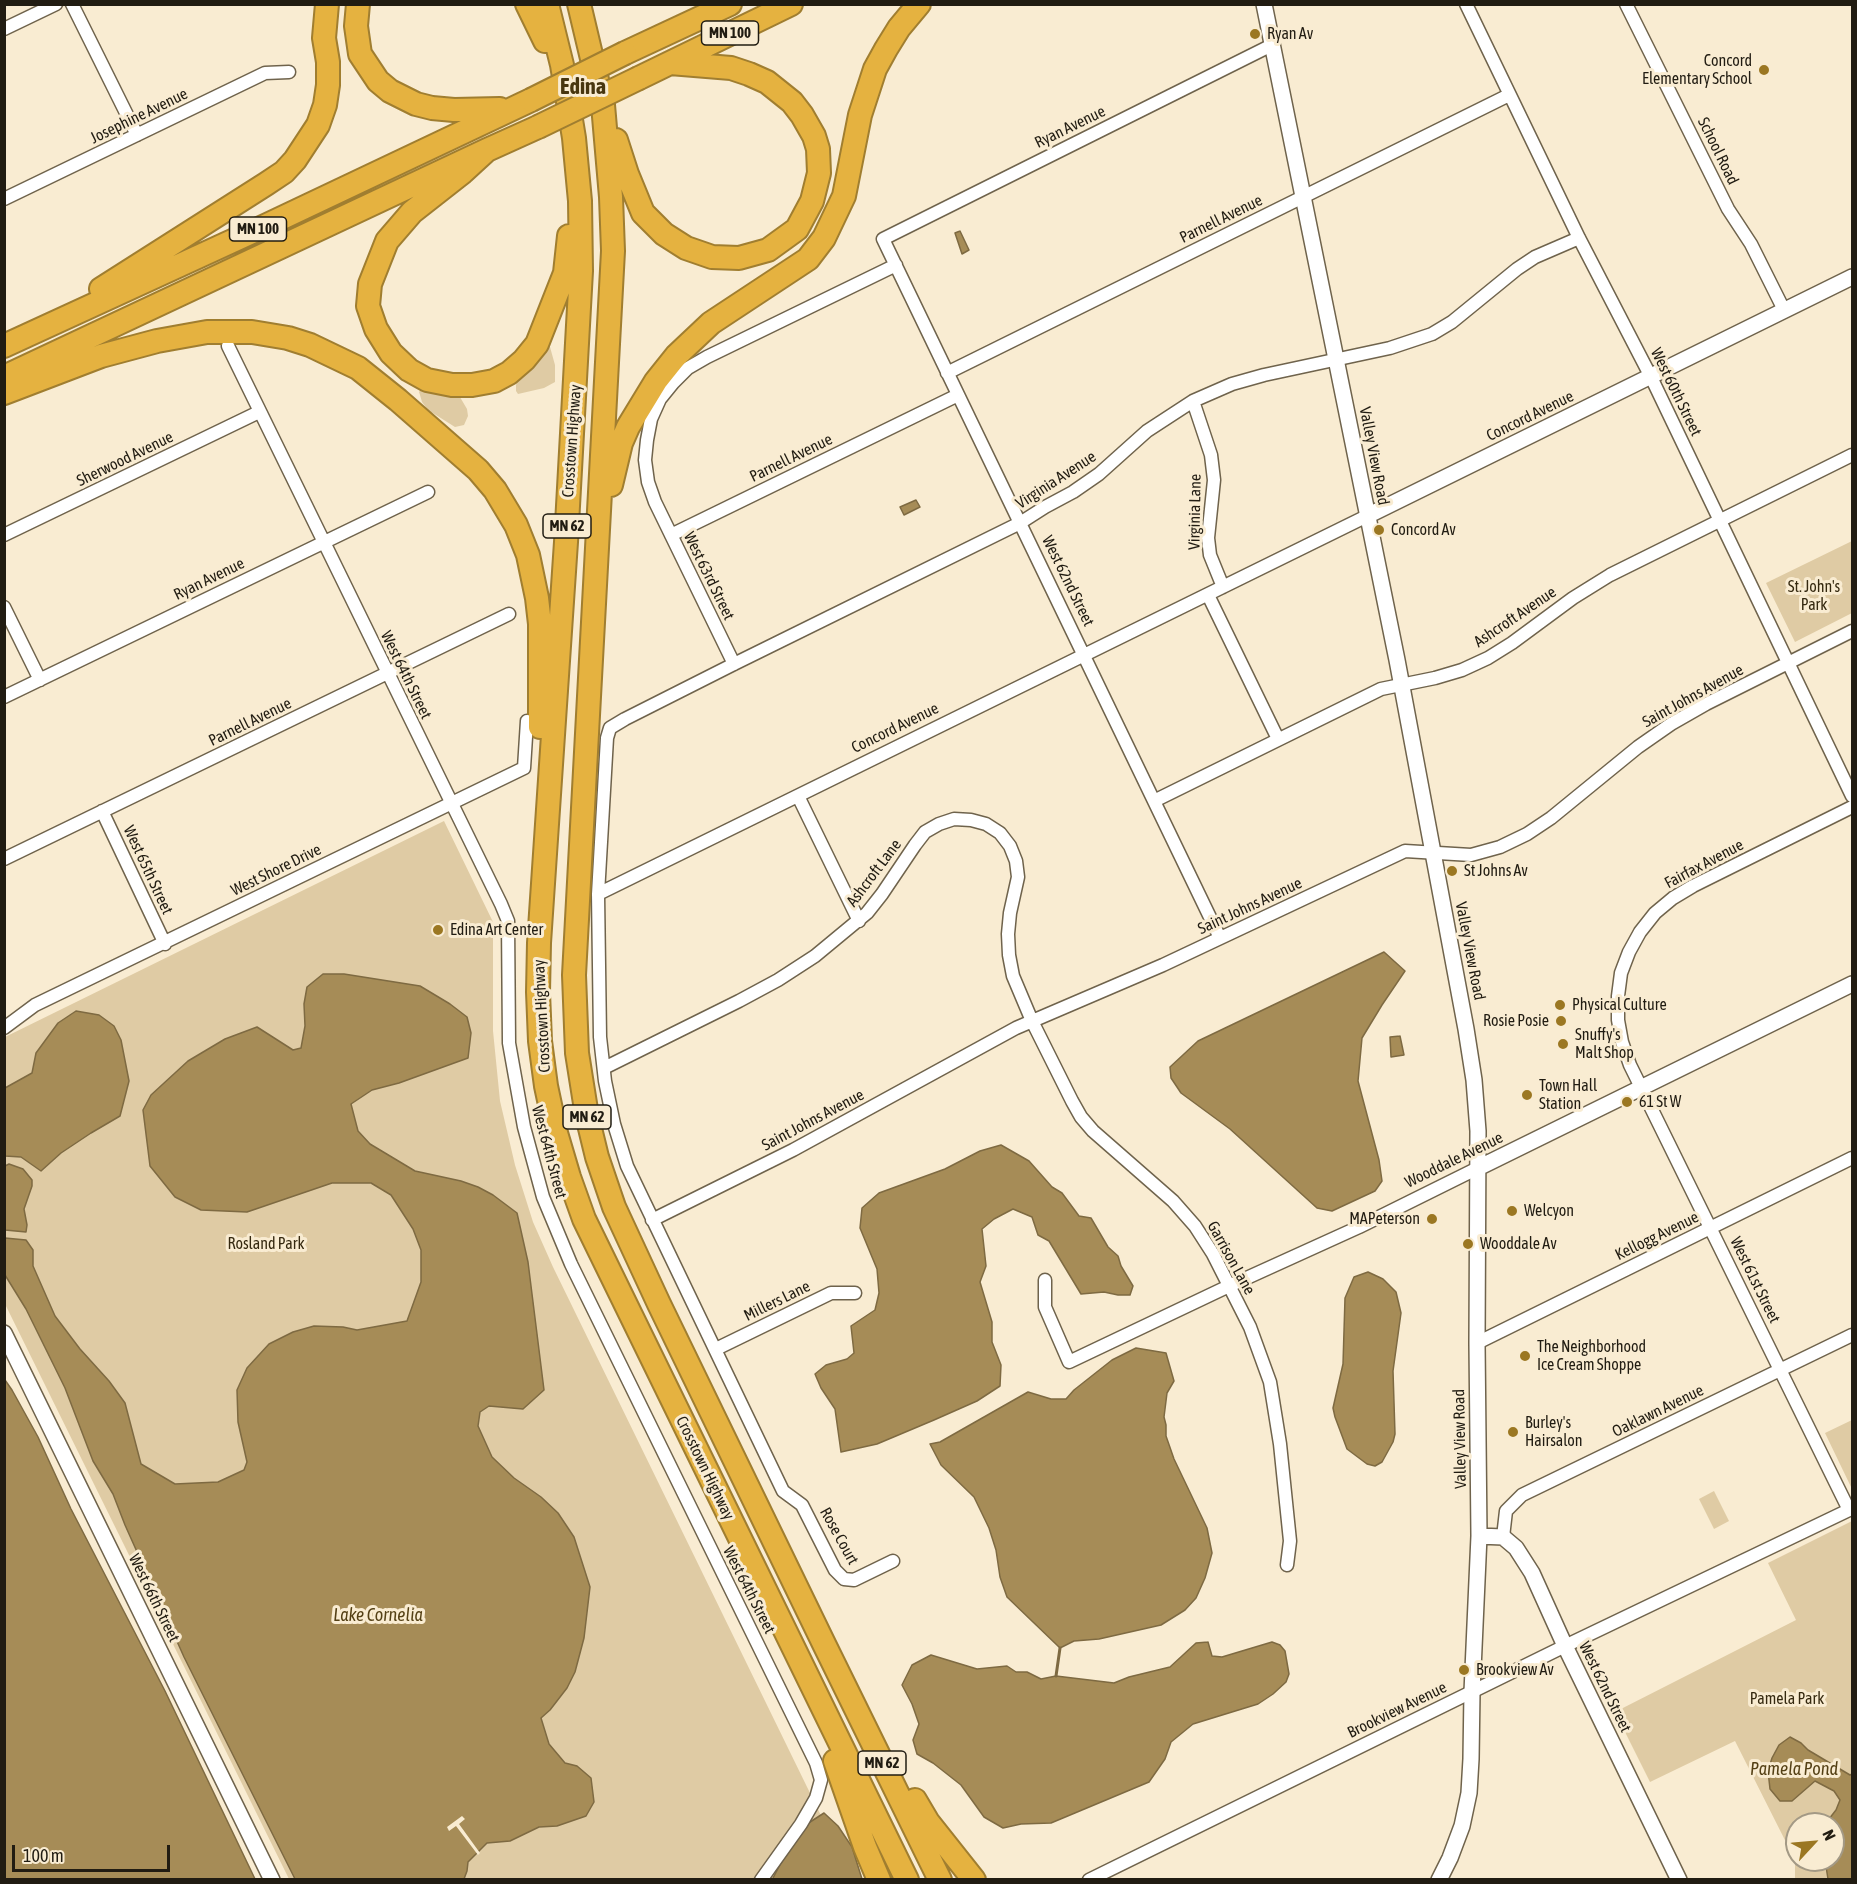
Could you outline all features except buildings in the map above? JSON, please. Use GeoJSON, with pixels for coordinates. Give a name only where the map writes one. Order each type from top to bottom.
{"type":"FeatureCollection","features":[{"type":"Feature","properties":{"kind":"highway"},"geometry":{"type":"LineString","coordinates":[[63,320],[86,298],[221,214],[284,172],[296,160],[318,125],[325,105],[328,85],[328,62],[324,38],[327,4]]}},
{"type":"Feature","properties":{"kind":"highway"},"geometry":{"type":"LineString","coordinates":[[358,4],[356,26],[360,54],[378,81],[390,92],[416,104],[432,108],[454,110],[521,104]]}},
{"type":"Feature","properties":{"kind":"highway"},"geometry":{"type":"LineString","coordinates":[[527,4],[540,27],[568,100]]}},
{"type":"Feature","properties":{"kind":"highway","name":"Crosstown Highway"},"geometry":{"type":"LineString","coordinates":[[547,4],[568,100],[577,160],[581,233],[580,309],[538,982],[540,1041],[546,1086],[556,1133],[584,1220],[907,1880]]}},
{"type":"Feature","properties":{"kind":"highway","name":"Crosstown Highway"},"geometry":{"type":"LineString","coordinates":[[580,4],[603,105],[613,251],[574,975],[577,1053],[587,1116],[614,1207],[940,1880]]}},
{"type":"Feature","properties":{"kind":"highway"},"geometry":{"type":"LineString","coordinates":[[625,53],[658,25],[697,4]]}},
{"type":"Feature","properties":{"kind":"highway","name":"MN 100"},"geometry":{"type":"LineString","coordinates":[[4,346],[730,4]]}},
{"type":"Feature","properties":{"kind":"highway","name":"MN 100"},"geometry":{"type":"LineString","coordinates":[[4,377],[538,127],[791,4]]}},
{"type":"Feature","properties":{"kind":"highway"},"geometry":{"type":"LineString","coordinates":[[598,538],[621,442],[635,413],[656,381],[676,356],[702,331],[808,259],[825,238],[844,196],[860,115],[875,69],[899,28],[919,4]]}},
{"type":"Feature","properties":{"kind":"highway"},"geometry":{"type":"LineString","coordinates":[[603,105],[627,174],[644,213],[664,234],[694,251],[722,258],[758,254],[775,245],[797,229],[815,194],[819,157],[810,128],[792,102],[761,79],[731,68],[670,63]]}},
{"type":"Feature","properties":{"kind":"highway"},"geometry":{"type":"LineString","coordinates":[[487,150],[412,212],[387,241],[370,284],[368,306],[376,329],[390,353],[409,370],[427,380],[452,386],[494,381],[509,373],[537,344],[565,273],[577,160]]}},
{"type":"Feature","properties":{"kind":"highway"},"geometry":{"type":"LineString","coordinates":[[4,393],[101,356],[138,346],[207,332],[252,332],[288,338],[310,345],[358,368],[478,470],[495,490],[523,539],[537,598],[540,624],[543,893]]}},
{"type":"Feature","properties":{"kind":"highway"},"geometry":{"type":"LineString","coordinates":[[825,1646],[928,1822],[974,1880]]}},
{"type":"Feature","properties":{"kind":"highway"},"geometry":{"type":"LineString","coordinates":[[797,1655],[865,1847],[879,1880]]}},
{"type":"Feature","properties":{"kind":"street"},"geometry":{"type":"LineString","coordinates":[[4,29],[56,4]]}},
{"type":"Feature","properties":{"kind":"street"},"geometry":{"type":"LineString","coordinates":[[72,4],[137,135]]}},
{"type":"Feature","properties":{"kind":"street","name":"Valley View Road"},"geometry":{"type":"LineString","coordinates":[[1264,4],[1402,685],[1474,1080],[1478,1131],[1479,1536],[1469,1793],[1462,1826],[1439,1880]]}},
{"type":"Feature","properties":{"kind":"street","name":"West 60th Street"},"geometry":{"type":"LineString","coordinates":[[1466,4],[1579,238],[1651,377],[1852,796]]}},
{"type":"Feature","properties":{"kind":"street","name":"School Road"},"geometry":{"type":"LineString","coordinates":[[1626,4],[1728,209],[1751,244],[1784,310]]}},
{"type":"Feature","properties":{"kind":"street","name":"Ryan Avenue"},"geometry":{"type":"LineString","coordinates":[[883,239],[1272,45]]}},
{"type":"Feature","properties":{"kind":"street","name":"Josephine Avenue"},"geometry":{"type":"LineString","coordinates":[[4,199],[265,73],[290,72]]}},
{"type":"Feature","properties":{"kind":"street","name":"Parnell Avenue"},"geometry":{"type":"LineString","coordinates":[[947,373],[1509,95]]}},
{"type":"Feature","properties":{"kind":"street","name":"Virginia Avenue"},"geometry":{"type":"LineString","coordinates":[[598,894],[607,738],[610,728],[1020,523],[1099,474],[1147,431],[1193,401],[1232,384],[1264,375],[1390,348],[1432,334],[1452,322],[1535,257],[1579,238]]}},
{"type":"Feature","properties":{"kind":"street","name":"West 62nd Street"},"geometry":{"type":"LineString","coordinates":[[883,239],[1220,938]]}},
{"type":"Feature","properties":{"kind":"street","name":"West 63rd Street"},"geometry":{"type":"LineString","coordinates":[[734,664],[655,502],[648,482],[645,460],[646,440],[651,419],[660,399],[688,368],[896,266]]}},
{"type":"Feature","properties":{"kind":"street","name":"Concord Avenue"},"geometry":{"type":"LineString","coordinates":[[598,894],[1852,277]]}},
{"type":"Feature","properties":{"kind":"street","name":"West 64th Street"},"geometry":{"type":"LineString","coordinates":[[228,346],[508,921],[509,1043],[524,1126],[543,1197],[571,1264],[816,1762],[821,1780],[816,1798],[801,1824],[761,1880]]}},
{"type":"Feature","properties":{"kind":"street","name":"Parnell Avenue"},"geometry":{"type":"LineString","coordinates":[[671,535],[958,395]]}},
{"type":"Feature","properties":{"kind":"street","name":"Virginia Lane"},"geometry":{"type":"LineString","coordinates":[[1193,401],[1211,456],[1214,480],[1208,538],[1210,555],[1223,587]]}},
{"type":"Feature","properties":{"kind":"street","name":"Sherwood Avenue"},"geometry":{"type":"LineString","coordinates":[[4,535],[260,412]]}},
{"type":"Feature","properties":{"kind":"street","name":"Ashcroft Avenue"},"geometry":{"type":"LineString","coordinates":[[1154,801],[1381,689],[1435,678],[1488,658],[1610,575],[1852,455]]}},
{"type":"Feature","properties":{"kind":"street","name":"Ryan Avenue"},"geometry":{"type":"LineString","coordinates":[[4,697],[428,492]]}},
{"type":"Feature","properties":{"kind":"street"},"geometry":{"type":"LineString","coordinates":[[1208,595],[1278,739]]}},
{"type":"Feature","properties":{"kind":"street"},"geometry":{"type":"LineString","coordinates":[[4,607],[40,680]]}},
{"type":"Feature","properties":{"kind":"street","name":"Parnell Avenue"},"geometry":{"type":"LineString","coordinates":[[4,859],[509,614]]}},
{"type":"Feature","properties":{"kind":"street","name":"Saint Johns Avenue"},"geometry":{"type":"LineString","coordinates":[[652,1220],[794,1150],[975,1049],[1032,1021],[1111,989],[1405,851],[1471,855],[1500,847],[1527,834],[1551,818],[1622,759],[1671,724],[1852,631]]}},
{"type":"Feature","properties":{"kind":"street","name":"West Shore Drive"},"geometry":{"type":"LineString","coordinates":[[4,1028],[35,1005],[165,944],[524,768],[527,721]]}},
{"type":"Feature","properties":{"kind":"street"},"geometry":{"type":"LineString","coordinates":[[798,796],[859,921]]}},
{"type":"Feature","properties":{"kind":"street","name":"Fairfax Avenue"},"geometry":{"type":"LineString","coordinates":[[1630,1065],[1622,1042],[1618,1020],[1621,973],[1640,932],[1655,913],[1672,898],[1693,886],[1852,807]]}},
{"type":"Feature","properties":{"kind":"street","name":"West 65th Street"},"geometry":{"type":"LineString","coordinates":[[102,812],[165,944]]}},
{"type":"Feature","properties":{"kind":"street","name":"Ashcroft Lane"},"geometry":{"type":"LineString","coordinates":[[604,1068],[778,980],[815,956],[859,921],[882,894],[925,832],[954,819],[986,824],[1000,833],[1010,846],[1016,861],[1018,877],[1010,913],[1009,955],[1013,976],[1032,1021]]}},
{"type":"Feature","properties":{"kind":"street"},"geometry":{"type":"LineString","coordinates":[[598,894],[600,1037],[614,1124],[627,1166],[716,1349]]}},
{"type":"Feature","properties":{"kind":"street","name":"Wooddale Avenue"},"geometry":{"type":"LineString","coordinates":[[1046,1280],[1045,1307],[1069,1362],[1359,1227],[1852,984]]}},
{"type":"Feature","properties":{"kind":"street","name":"Garrison Lane"},"geometry":{"type":"LineString","coordinates":[[1032,1021],[1081,1117],[1093,1131],[1173,1201],[1195,1226],[1213,1254],[1250,1327],[1270,1382],[1280,1444],[1290,1541],[1287,1564]]}},
{"type":"Feature","properties":{"kind":"street","name":"West 61st Street"},"geometry":{"type":"LineString","coordinates":[[1630,1065],[1849,1510]]}},
{"type":"Feature","properties":{"kind":"street","name":"Kellogg Avenue"},"geometry":{"type":"LineString","coordinates":[[1477,1343],[1852,1158]]}},
{"type":"Feature","properties":{"kind":"street","name":"Millers Lane"},"geometry":{"type":"LineString","coordinates":[[716,1349],[831,1293],[855,1293]]}},
{"type":"Feature","properties":{"kind":"street","name":"West 66th Street"},"geometry":{"type":"LineString","coordinates":[[4,1333],[272,1880]]}},
{"type":"Feature","properties":{"kind":"street","name":"Oaklawn Avenue"},"geometry":{"type":"LineString","coordinates":[[1503,1536],[1506,1511],[1522,1495],[1852,1335]]}},
{"type":"Feature","properties":{"kind":"street","name":"Rose Court"},"geometry":{"type":"LineString","coordinates":[[716,1349],[783,1491],[793,1496],[802,1505],[835,1570],[844,1579],[854,1580],[893,1561]]}},
{"type":"Feature","properties":{"kind":"street","name":"Brookview Avenue"},"geometry":{"type":"LineString","coordinates":[[1089,1880],[1564,1646],[1849,1510]]}},
{"type":"Feature","properties":{"kind":"street"},"geometry":{"type":"LineString","coordinates":[[1479,1536],[1503,1536]]}},
{"type":"Feature","properties":{"kind":"street","name":"West 62nd Street"},"geometry":{"type":"LineString","coordinates":[[1503,1536],[1516,1548],[1532,1573],[1564,1646],[1678,1880]]}},
{"type":"Feature","properties":{"kind":"green space"},"geometry":{"type":"Polygon","coordinates":[[[547,345],[550,347],[555,365],[555,382],[544,388],[518,394],[516,385],[521,372],[547,345]]]}},
{"type":"Feature","properties":{"kind":"green space"},"geometry":{"type":"Polygon","coordinates":[[[424,385],[457,392],[467,409],[468,416],[464,425],[455,427],[428,410],[419,392],[424,385]]]}},
{"type":"Feature","properties":{"kind":"green space","name":"St. John's Park"},"geometry":{"type":"Polygon","coordinates":[[[1852,541],[1852,613],[1795,642],[1766,583],[1852,541]]]}},
{"type":"Feature","properties":{"kind":"green space","name":"Rosland Park"},"geometry":{"type":"Polygon","coordinates":[[[444,821],[493,922],[493,1031],[500,1101],[515,1165],[533,1222],[852,1879],[289,1879],[5,1304],[5,1037],[444,821]]]}},
{"type":"Feature","properties":{"kind":"green space"},"geometry":{"type":"Polygon","coordinates":[[[1852,1420],[1852,1489],[1825,1433],[1852,1420]]]}},
{"type":"Feature","properties":{"kind":"green space"},"geometry":{"type":"Polygon","coordinates":[[[1714,1491],[1729,1521],[1714,1529],[1699,1499],[1714,1491]]]}},
{"type":"Feature","properties":{"kind":"green space","name":"Pamela Park"},"geometry":{"type":"Polygon","coordinates":[[[1852,1521],[1852,1879],[1795,1879],[1795,1872],[1845,1872],[1845,1812],[1785,1812],[1785,1840],[1735,1741],[1650,1782],[1615,1712],[1796,1620],[1768,1563],[1852,1521]]]}},
{"type":"Feature","properties":{"kind":"water"},"geometry":{"type":"Polygon","coordinates":[[[960,231],[969,250],[962,254],[955,233],[960,231]]]}},
{"type":"Feature","properties":{"kind":"water"},"geometry":{"type":"Polygon","coordinates":[[[916,500],[920,507],[904,515],[900,507],[916,500]]]}},
{"type":"Feature","properties":{"kind":"water"},"geometry":{"type":"Polygon","coordinates":[[[1384,952],[1405,971],[1362,1038],[1358,1081],[1379,1160],[1382,1181],[1375,1191],[1332,1211],[1317,1208],[1230,1129],[1181,1093],[1171,1078],[1170,1067],[1198,1041],[1384,952]]]}},
{"type":"Feature","properties":{"kind":"water","name":"Lake Cornelia"},"geometry":{"type":"Polygon","coordinates":[[[323,974],[344,974],[420,986],[467,1017],[471,1033],[468,1058],[399,1083],[372,1090],[351,1104],[358,1131],[370,1144],[415,1171],[478,1187],[517,1213],[528,1262],[544,1390],[523,1409],[489,1406],[480,1412],[478,1426],[492,1457],[558,1513],[574,1537],[590,1587],[584,1638],[575,1672],[567,1688],[541,1718],[549,1744],[565,1763],[577,1766],[591,1778],[594,1802],[586,1816],[557,1826],[539,1827],[510,1841],[487,1843],[468,1862],[464,1879],[295,1879],[184,1657],[113,1494],[93,1461],[65,1388],[26,1309],[5,1275],[5,1238],[26,1240],[33,1250],[33,1266],[55,1316],[125,1403],[141,1464],[175,1484],[218,1482],[244,1470],[247,1462],[238,1422],[237,1390],[247,1368],[269,1344],[293,1332],[314,1326],[357,1330],[407,1321],[421,1282],[421,1250],[413,1229],[391,1195],[371,1183],[332,1183],[247,1212],[201,1210],[175,1197],[150,1166],[143,1110],[151,1095],[188,1061],[225,1039],[257,1027],[293,1050],[301,1048],[305,1026],[304,1004],[307,987],[323,974]]]}},
{"type":"Feature","properties":{"kind":"water"},"geometry":{"type":"Polygon","coordinates":[[[76,1011],[99,1015],[114,1026],[121,1040],[129,1081],[120,1116],[61,1153],[41,1171],[21,1157],[5,1156],[5,1088],[32,1073],[36,1053],[58,1023],[76,1011]]]}},
{"type":"Feature","properties":{"kind":"water"},"geometry":{"type":"Polygon","coordinates":[[[1400,1036],[1404,1055],[1391,1057],[1390,1037],[1400,1036]]]}},
{"type":"Feature","properties":{"kind":"water"},"geometry":{"type":"Polygon","coordinates":[[[1001,1145],[1029,1161],[1052,1187],[1062,1193],[1079,1216],[1091,1218],[1108,1247],[1118,1256],[1133,1286],[1130,1295],[1104,1292],[1081,1294],[1049,1241],[1038,1235],[1032,1217],[1013,1209],[994,1219],[982,1229],[986,1266],[980,1282],[992,1322],[992,1342],[1001,1365],[1000,1386],[977,1401],[877,1444],[841,1452],[835,1409],[815,1374],[826,1365],[847,1359],[854,1353],[851,1326],[875,1310],[879,1293],[877,1269],[860,1228],[862,1208],[879,1193],[945,1169],[980,1151],[1001,1145]]]}},
{"type":"Feature","properties":{"kind":"water"},"geometry":{"type":"Polygon","coordinates":[[[9,1164],[23,1169],[32,1180],[24,1209],[26,1232],[5,1230],[5,1166],[9,1164]]]}},
{"type":"Feature","properties":{"kind":"water"},"geometry":{"type":"Polygon","coordinates":[[[1368,1272],[1383,1279],[1396,1292],[1401,1313],[1393,1371],[1395,1434],[1382,1462],[1375,1466],[1367,1464],[1347,1449],[1333,1408],[1343,1364],[1345,1298],[1354,1277],[1368,1272]]]}},
{"type":"Feature","properties":{"kind":"water"},"geometry":{"type":"Polygon","coordinates":[[[1136,1348],[1166,1353],[1174,1381],[1167,1393],[1164,1417],[1166,1436],[1174,1459],[1207,1528],[1212,1553],[1196,1598],[1185,1610],[1161,1625],[1099,1639],[1074,1641],[1060,1648],[1007,1597],[989,1528],[974,1497],[941,1465],[930,1444],[940,1442],[1028,1392],[1051,1399],[1066,1399],[1112,1360],[1136,1348]]]}},
{"type":"Feature","properties":{"kind":"water"},"geometry":{"type":"Polygon","coordinates":[[[5,1380],[38,1437],[71,1509],[165,1691],[255,1879],[5,1879],[5,1380]]]}},
{"type":"Feature","properties":{"kind":"water"},"geometry":{"type":"Polygon","coordinates":[[[1208,1642],[1212,1656],[1222,1657],[1272,1642],[1280,1645],[1285,1651],[1289,1674],[1286,1682],[1258,1704],[1193,1724],[1171,1742],[1165,1759],[1149,1782],[1051,1823],[1021,1824],[1003,1828],[984,1817],[961,1785],[933,1763],[917,1754],[913,1740],[919,1724],[902,1685],[912,1665],[931,1655],[977,1669],[1007,1666],[1016,1672],[1027,1672],[1041,1679],[1056,1676],[1114,1683],[1170,1667],[1196,1643],[1208,1642]]]}},
{"type":"Feature","properties":{"kind":"water","name":"Pamela Pond"},"geometry":{"type":"Polygon","coordinates":[[[1790,1737],[1808,1750],[1850,1775],[1852,1774],[1852,1879],[1828,1879],[1827,1872],[1845,1872],[1845,1812],[1834,1812],[1840,1800],[1834,1791],[1815,1781],[1792,1801],[1780,1801],[1770,1789],[1768,1771],[1779,1745],[1790,1737]]]}},
{"type":"Feature","properties":{"kind":"water"},"geometry":{"type":"Polygon","coordinates":[[[824,1813],[838,1826],[852,1847],[862,1879],[772,1880],[783,1859],[807,1824],[824,1813]]]}},
{"type":"Feature","properties":{"kind":"pier"},"geometry":{"type":"Polygon","coordinates":[[[462,1816],[465,1819],[459,1824],[480,1853],[478,1855],[456,1826],[449,1831],[447,1827],[462,1816]]]}},
{"type":"Feature","properties":{"kind":"waterway"},"geometry":{"type":"LineString","coordinates":[[1056,1676],[1060,1648]]}},
{"type":"Feature","properties":{"kind":"place","name":"Ryan Av"},"geometry":{"type":"Point","coordinates":[1255,34]}},
{"type":"Feature","properties":{"kind":"place","name":"Concord Elementary School"},"geometry":{"type":"Point","coordinates":[1764,70]}},
{"type":"Feature","properties":{"kind":"place","name":"Concord Av"},"geometry":{"type":"Point","coordinates":[1379,530]}},
{"type":"Feature","properties":{"kind":"place","name":"St Johns Av"},"geometry":{"type":"Point","coordinates":[1452,871]}},
{"type":"Feature","properties":{"kind":"place","name":"Edina Art Center"},"geometry":{"type":"Point","coordinates":[438,930]}},
{"type":"Feature","properties":{"kind":"place","name":"Physical Culture"},"geometry":{"type":"Point","coordinates":[1560,1005]}},
{"type":"Feature","properties":{"kind":"place","name":"Rosie Posie"},"geometry":{"type":"Point","coordinates":[1561,1021]}},
{"type":"Feature","properties":{"kind":"place","name":"Snuffy's Malt Shop"},"geometry":{"type":"Point","coordinates":[1563,1044]}},
{"type":"Feature","properties":{"kind":"place","name":"Town Hall Station"},"geometry":{"type":"Point","coordinates":[1527,1095]}},
{"type":"Feature","properties":{"kind":"place","name":"61 St W"},"geometry":{"type":"Point","coordinates":[1627,1102]}},
{"type":"Feature","properties":{"kind":"place","name":"Welcyon"},"geometry":{"type":"Point","coordinates":[1512,1211]}},
{"type":"Feature","properties":{"kind":"place","name":"MAPeterson"},"geometry":{"type":"Point","coordinates":[1432,1219]}},
{"type":"Feature","properties":{"kind":"place","name":"Wooddale Av"},"geometry":{"type":"Point","coordinates":[1468,1244]}},
{"type":"Feature","properties":{"kind":"place","name":"The Neighborhood Ice Cream Shoppe"},"geometry":{"type":"Point","coordinates":[1525,1356]}},
{"type":"Feature","properties":{"kind":"place","name":"Burley's Hairsalon"},"geometry":{"type":"Point","coordinates":[1513,1432]}},
{"type":"Feature","properties":{"kind":"place","name":"Brookview Av"},"geometry":{"type":"Point","coordinates":[1464,1670]}},
{"type":"Feature","properties":{"kind":"district","name":"Edina"},"geometry":{"type":"Point","coordinates":[583,87]}}]}
